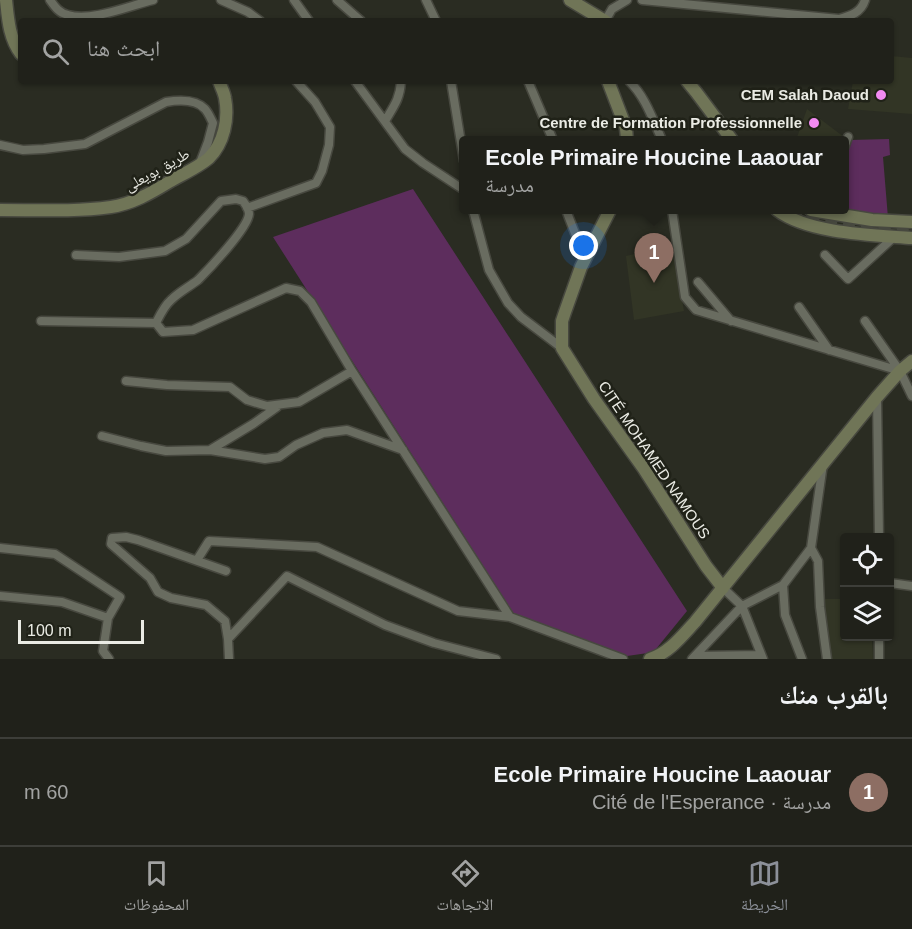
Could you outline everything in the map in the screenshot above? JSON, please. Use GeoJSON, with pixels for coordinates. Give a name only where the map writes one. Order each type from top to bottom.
{"type":"FeatureCollection","features":[{"type":"Feature","properties":{"kind":"main road"},"geometry":{"type":"LineString","coordinates":[[6,0],[9,28],[18,50]]}},
{"type":"Feature","properties":{"kind":"main road"},"geometry":{"type":"LineString","coordinates":[[570,0],[597,18]]}},
{"type":"Feature","properties":{"kind":"main road","name":"طريق بويعلى"},"geometry":{"type":"LineString","coordinates":[[0,210],[111,207],[130,203],[148,195],[208,159],[218,147],[227,114],[225,96],[220,84]]}},
{"type":"Feature","properties":{"kind":"main road"},"geometry":{"type":"LineString","coordinates":[[609,84],[626,128],[627,136]]}},
{"type":"Feature","properties":{"kind":"main road"},"geometry":{"type":"LineString","coordinates":[[689,84],[728,136]]}},
{"type":"Feature","properties":{"kind":"main road"},"geometry":{"type":"LineString","coordinates":[[562,348],[562,321],[572,290],[608,214]]}},
{"type":"Feature","properties":{"kind":"main road"},"geometry":{"type":"LineString","coordinates":[[783,214],[791,219],[809,224],[851,232],[912,238]]}},
{"type":"Feature","properties":{"kind":"main road"},"geometry":{"type":"LineString","coordinates":[[842,214],[872,220],[912,222]]}},
{"type":"Feature","properties":{"kind":"main road","name":"CITÉ MOHAMED NAMOUS"},"geometry":{"type":"LineString","coordinates":[[562,348],[706,566],[723,588]]}},
{"type":"Feature","properties":{"kind":"main road"},"geometry":{"type":"LineString","coordinates":[[650,659],[661,655],[677,641],[723,588],[877,397],[912,361]]}},
{"type":"Feature","properties":{"kind":"street"},"geometry":{"type":"LineString","coordinates":[[50,0],[56,9],[68,15],[90,17],[153,0]]}},
{"type":"Feature","properties":{"kind":"street"},"geometry":{"type":"LineString","coordinates":[[221,0],[256,18]]}},
{"type":"Feature","properties":{"kind":"street"},"geometry":{"type":"LineString","coordinates":[[294,0],[307,18]]}},
{"type":"Feature","properties":{"kind":"street"},"geometry":{"type":"LineString","coordinates":[[337,0],[358,18]]}},
{"type":"Feature","properties":{"kind":"street"},"geometry":{"type":"LineString","coordinates":[[426,0],[435,18]]}},
{"type":"Feature","properties":{"kind":"street"},"geometry":{"type":"LineString","coordinates":[[599,18],[627,0]]}},
{"type":"Feature","properties":{"kind":"street"},"geometry":{"type":"LineString","coordinates":[[642,0],[829,18]]}},
{"type":"Feature","properties":{"kind":"street"},"geometry":{"type":"LineString","coordinates":[[842,18],[853,15],[863,6],[865,0]]}},
{"type":"Feature","properties":{"kind":"street"},"geometry":{"type":"LineString","coordinates":[[247,208],[316,183],[322,171],[329,145],[330,128],[315,102],[299,84]]}},
{"type":"Feature","properties":{"kind":"street"},"geometry":{"type":"LineString","coordinates":[[357,84],[405,149],[459,187]]}},
{"type":"Feature","properties":{"kind":"street"},"geometry":{"type":"LineString","coordinates":[[385,121],[396,103],[401,84]]}},
{"type":"Feature","properties":{"kind":"street"},"geometry":{"type":"LineString","coordinates":[[451,84],[460,136]]}},
{"type":"Feature","properties":{"kind":"street"},"geometry":{"type":"LineString","coordinates":[[529,84],[551,136]]}},
{"type":"Feature","properties":{"kind":"street"},"geometry":{"type":"LineString","coordinates":[[632,84],[650,112],[660,136]]}},
{"type":"Feature","properties":{"kind":"street"},"geometry":{"type":"LineString","coordinates":[[0,145],[23,150],[85,144],[166,102],[180,100],[193,102],[205,108],[213,123],[201,163]]}},
{"type":"Feature","properties":{"kind":"street"},"geometry":{"type":"LineString","coordinates":[[76,255],[119,257],[165,251],[186,238],[221,201],[236,199],[243,201],[249,215],[244,227],[210,268],[171,300],[156,323]]}},
{"type":"Feature","properties":{"kind":"street"},"geometry":{"type":"LineString","coordinates":[[474,214],[489,270],[508,303],[521,317],[562,348]]}},
{"type":"Feature","properties":{"kind":"street"},"geometry":{"type":"LineString","coordinates":[[568,214],[585,259]]}},
{"type":"Feature","properties":{"kind":"street"},"geometry":{"type":"LineString","coordinates":[[673,214],[685,297],[696,310],[900,371]]}},
{"type":"Feature","properties":{"kind":"street"},"geometry":{"type":"LineString","coordinates":[[825,255],[848,279],[894,237]]}},
{"type":"Feature","properties":{"kind":"street"},"geometry":{"type":"LineString","coordinates":[[698,282],[731,321]]}},
{"type":"Feature","properties":{"kind":"street"},"geometry":{"type":"LineString","coordinates":[[156,323],[163,332],[193,330],[286,288],[300,291],[311,302],[352,371],[510,617]]}},
{"type":"Feature","properties":{"kind":"street"},"geometry":{"type":"LineString","coordinates":[[799,307],[830,350]]}},
{"type":"Feature","properties":{"kind":"street"},"geometry":{"type":"LineString","coordinates":[[41,321],[156,323]]}},
{"type":"Feature","properties":{"kind":"street"},"geometry":{"type":"LineString","coordinates":[[865,321],[900,371],[912,396]]}},
{"type":"Feature","properties":{"kind":"street"},"geometry":{"type":"LineString","coordinates":[[126,381],[230,387],[247,400],[267,406],[299,402],[352,371]]}},
{"type":"Feature","properties":{"kind":"street"},"geometry":{"type":"LineString","coordinates":[[877,397],[879,533]]}},
{"type":"Feature","properties":{"kind":"street"},"geometry":{"type":"LineString","coordinates":[[210,450],[279,405]]}},
{"type":"Feature","properties":{"kind":"street"},"geometry":{"type":"LineString","coordinates":[[102,436],[166,451],[210,450],[266,459],[279,457],[296,445],[323,433],[347,430],[403,450]]}},
{"type":"Feature","properties":{"kind":"street","name":"CITÉ MOHAMED NAMOUS"},"geometry":{"type":"LineString","coordinates":[[694,658],[742,606],[783,585],[811,548],[823,464]]}},
{"type":"Feature","properties":{"kind":"street"},"geometry":{"type":"LineString","coordinates":[[226,571],[138,540],[126,537],[112,538],[111,544],[150,578],[158,592],[171,598],[206,605],[225,621],[229,659]]}},
{"type":"Feature","properties":{"kind":"street"},"geometry":{"type":"LineString","coordinates":[[196,560],[209,541],[317,547],[458,611],[510,617],[623,659]]}},
{"type":"Feature","properties":{"kind":"street"},"geometry":{"type":"LineString","coordinates":[[0,548],[54,554],[120,597],[108,618],[103,651],[109,659]]}},
{"type":"Feature","properties":{"kind":"street","name":"CITÉ MOHAMED NAMOUS"},"geometry":{"type":"LineString","coordinates":[[811,548],[818,561],[820,608],[827,659]]}},
{"type":"Feature","properties":{"kind":"street"},"geometry":{"type":"LineString","coordinates":[[228,639],[287,576],[386,625],[434,643],[496,659]]}},
{"type":"Feature","properties":{"kind":"street"},"geometry":{"type":"LineString","coordinates":[[894,584],[912,586]]}},
{"type":"Feature","properties":{"kind":"street"},"geometry":{"type":"LineString","coordinates":[[783,585],[785,615],[802,659]]}},
{"type":"Feature","properties":{"kind":"street","name":"CITÉ MOHAMED NAMOUS"},"geometry":{"type":"LineString","coordinates":[[694,658],[762,657],[742,606],[723,588]]}},
{"type":"Feature","properties":{"kind":"street"},"geometry":{"type":"LineString","coordinates":[[0,596],[62,602],[108,618]]}},
{"type":"Feature","properties":{"kind":"street"},"geometry":{"type":"LineString","coordinates":[[879,641],[879,659]]}},
{"type":"Feature","properties":{"kind":"shaded area","name":"CEM Salah Daoud"},"geometry":{"type":"Polygon","coordinates":[[[894,56],[912,58],[912,114],[848,109],[852,84],[894,84],[894,56]]]}},
{"type":"Feature","properties":{"kind":"shaded area","name":"Centre de Formation Professionnelle"},"geometry":{"type":"Polygon","coordinates":[[[807,109],[843,136],[797,136],[807,109]]]}},
{"type":"Feature","properties":{"kind":"shaded area"},"geometry":{"type":"Polygon","coordinates":[[[889,139],[890,155],[883,157],[888,218],[849,211],[850,140],[889,139]]]}},
{"type":"Feature","properties":{"kind":"shaded area"},"geometry":{"type":"Polygon","coordinates":[[[413,189],[687,611],[656,649],[648,653],[627,656],[515,616],[273,237],[413,189]]]}},
{"type":"Feature","properties":{"kind":"shaded area"},"geometry":{"type":"Polygon","coordinates":[[[672,245],[684,311],[634,320],[626,256],[672,245]]]}},
{"type":"Feature","properties":{"kind":"shaded area"},"geometry":{"type":"Polygon","coordinates":[[[824,599],[840,599],[840,641],[872,641],[873,659],[830,659],[824,599]]]}},
{"type":"Feature","properties":{"kind":"tunnel"},"geometry":{"type":"LineString","coordinates":[[802,214],[835,223],[912,230]]}},
{"type":"Feature","properties":{"kind":"place","name":"CEM Salah Daoud"},"geometry":{"type":"Point","coordinates":[881,95]}},
{"type":"Feature","properties":{"kind":"place","name":"Centre de Formation Professionnelle"},"geometry":{"type":"Point","coordinates":[814,123]}},
{"type":"Feature","properties":{"kind":"place","name":"Ecole Primaire Houcine Laaouar"},"geometry":{"type":"Point","coordinates":[654,283]}}]}
